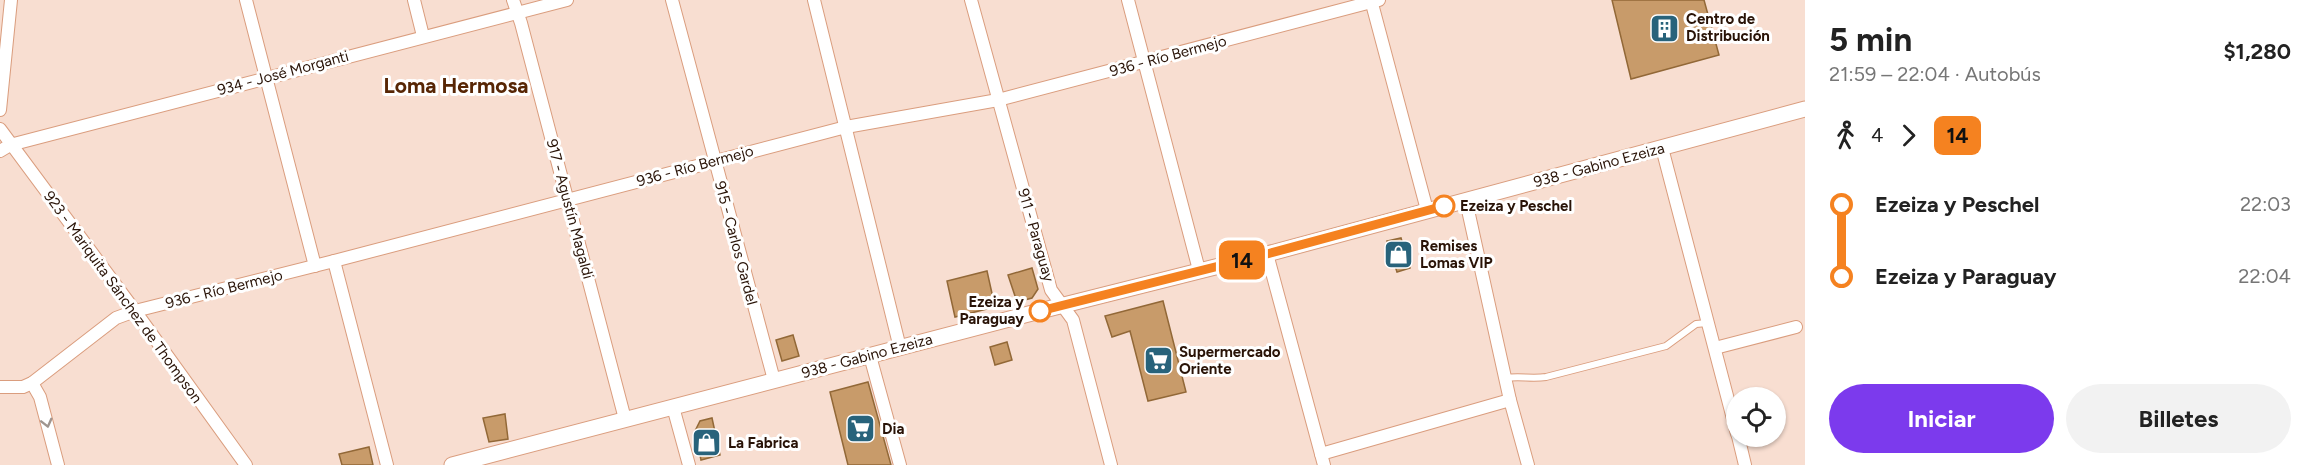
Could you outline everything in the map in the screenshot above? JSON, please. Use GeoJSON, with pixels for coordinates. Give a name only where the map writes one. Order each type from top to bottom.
{"type":"FeatureCollection","features":[{"type":"Feature","properties":{"kind":"street"},"geometry":{"type":"LineString","coordinates":[[0,110],[11,0]]}},
{"type":"Feature","properties":{"kind":"street"},"geometry":{"type":"LineString","coordinates":[[246,0],[315,266]]}},
{"type":"Feature","properties":{"kind":"street"},"geometry":{"type":"LineString","coordinates":[[414,0],[423,36]]}},
{"type":"Feature","properties":{"kind":"street","name":"917 - Agustín Magaldi"},"geometry":{"type":"LineString","coordinates":[[513,0],[625,419]]}},
{"type":"Feature","properties":{"kind":"street","name":"934 - José Morganti"},"geometry":{"type":"LineString","coordinates":[[3,146],[567,0]]}},
{"type":"Feature","properties":{"kind":"street","name":"915 - Carlos Gardel"},"geometry":{"type":"LineString","coordinates":[[672,0],[774,380]]}},
{"type":"Feature","properties":{"kind":"street"},"geometry":{"type":"LineString","coordinates":[[814,0],[900,348]]}},
{"type":"Feature","properties":{"kind":"street","name":"911 - Paraguay"},"geometry":{"type":"LineString","coordinates":[[971,0],[1051,290],[1073,320],[1111,465]]}},
{"type":"Feature","properties":{"kind":"street"},"geometry":{"type":"LineString","coordinates":[[1128,0],[1199,270]]}},
{"type":"Feature","properties":{"kind":"street"},"geometry":{"type":"LineString","coordinates":[[1374,1],[1427,210]]}},
{"type":"Feature","properties":{"kind":"street","name":"936 - Río Bermejo"},"geometry":{"type":"LineString","coordinates":[[32,384],[116,318],[135,311],[846,127],[998,100],[1374,1]]}},
{"type":"Feature","properties":{"kind":"street","name":"938 - Gabino Ezeiza"},"geometry":{"type":"LineString","coordinates":[[452,465],[475,462],[625,419],[1267,254],[1805,109]]}},
{"type":"Feature","properties":{"kind":"street","name":"923 - Mariquita Sánchez de Thompson"},"geometry":{"type":"LineString","coordinates":[[0,129],[3,146],[135,311],[246,465]]}},
{"type":"Feature","properties":{"kind":"street"},"geometry":{"type":"LineString","coordinates":[[1662,148],[1726,393]]}},
{"type":"Feature","properties":{"kind":"street"},"geometry":{"type":"LineString","coordinates":[[1466,201],[1510,400],[1528,465]]}},
{"type":"Feature","properties":{"kind":"street"},"geometry":{"type":"LineString","coordinates":[[1267,254],[1322,459],[1510,400]]}},
{"type":"Feature","properties":{"kind":"street"},"geometry":{"type":"LineString","coordinates":[[334,261],[387,465]]}},
{"type":"Feature","properties":{"kind":"street"},"geometry":{"type":"LineString","coordinates":[[1714,348],[1796,327]]}},
{"type":"Feature","properties":{"kind":"street"},"geometry":{"type":"LineString","coordinates":[[870,356],[900,465]]}},
{"type":"Feature","properties":{"kind":"street"},"geometry":{"type":"LineString","coordinates":[[0,387],[23,387],[32,384],[40,397],[58,465]]}},
{"type":"Feature","properties":{"kind":"street"},"geometry":{"type":"LineString","coordinates":[[673,407],[688,465]]}},
{"type":"Feature","properties":{"kind":"street"},"geometry":{"type":"LineString","coordinates":[[1740,447],[1745,465]]}},
{"type":"Feature","properties":{"kind":"lane"},"geometry":{"type":"LineString","coordinates":[[1506,378],[1519,376],[1536,379],[1666,346],[1696,324],[1707,323]]}},
{"type":"Feature","properties":{"kind":"building","name":"Centro de Distribución"},"geometry":{"type":"Polygon","coordinates":[[[1612,0],[1704,0],[1719,55],[1631,79],[1612,0]]]}},
{"type":"Feature","properties":{"kind":"building","name":"Remises Lomas VIP"},"geometry":{"type":"Polygon","coordinates":[[[1401,238],[1410,268],[1397,272],[1387,241],[1401,238]]]}},
{"type":"Feature","properties":{"kind":"building"},"geometry":{"type":"Polygon","coordinates":[[[1032,268],[1038,289],[1032,298],[1017,302],[1008,275],[1032,268]]]}},
{"type":"Feature","properties":{"kind":"building"},"geometry":{"type":"Polygon","coordinates":[[[987,271],[995,307],[955,317],[947,281],[987,271]]]}},
{"type":"Feature","properties":{"kind":"building","name":"Supermercado Oriente"},"geometry":{"type":"Polygon","coordinates":[[[1163,301],[1186,392],[1148,401],[1130,331],[1112,337],[1105,316],[1163,301]]]}},
{"type":"Feature","properties":{"kind":"building"},"geometry":{"type":"Polygon","coordinates":[[[793,335],[799,356],[782,361],[776,340],[793,335]]]}},
{"type":"Feature","properties":{"kind":"building"},"geometry":{"type":"Polygon","coordinates":[[[1007,342],[1012,360],[995,365],[990,347],[1007,342]]]}},
{"type":"Feature","properties":{"kind":"building","name":"Dia"},"geometry":{"type":"Polygon","coordinates":[[[868,382],[891,465],[848,465],[830,392],[868,382]]]}},
{"type":"Feature","properties":{"kind":"building"},"geometry":{"type":"Polygon","coordinates":[[[505,414],[508,439],[489,442],[483,418],[505,414]]]}},
{"type":"Feature","properties":{"kind":"building","name":"La Fabrica"},"geometry":{"type":"Polygon","coordinates":[[[712,418],[720,455],[701,460],[695,431],[700,421],[712,418]]]}},
{"type":"Feature","properties":{"kind":"building"},"geometry":{"type":"Polygon","coordinates":[[[369,447],[373,465],[342,465],[339,454],[369,447]]]}},
{"type":"Feature","properties":{"kind":"bus line","name":"14"},"geometry":{"type":"LineString","coordinates":[[1040,311],[1267,254],[1444,206]]}},
{"type":"Feature","properties":{"kind":"place","name":"Centro de Distribución"},"geometry":{"type":"Point","coordinates":[1665,28]}},
{"type":"Feature","properties":{"kind":"place","name":"Ezeiza y Peschel"},"geometry":{"type":"Point","coordinates":[1444,206]}},
{"type":"Feature","properties":{"kind":"place","name":"Remises Lomas VIP"},"geometry":{"type":"Point","coordinates":[1399,255]}},
{"type":"Feature","properties":{"kind":"place","name":"Ezeiza y Paraguay"},"geometry":{"type":"Point","coordinates":[1040,311]}},
{"type":"Feature","properties":{"kind":"place","name":"Supermercado Oriente"},"geometry":{"type":"Point","coordinates":[1158,361]}},
{"type":"Feature","properties":{"kind":"place","name":"Dia"},"geometry":{"type":"Point","coordinates":[861,429]}},
{"type":"Feature","properties":{"kind":"place","name":"La Fabrica"},"geometry":{"type":"Point","coordinates":[707,443]}},
{"type":"Feature","properties":{"kind":"district","name":"Loma Hermosa"},"geometry":{"type":"Point","coordinates":[456,85]}}]}
